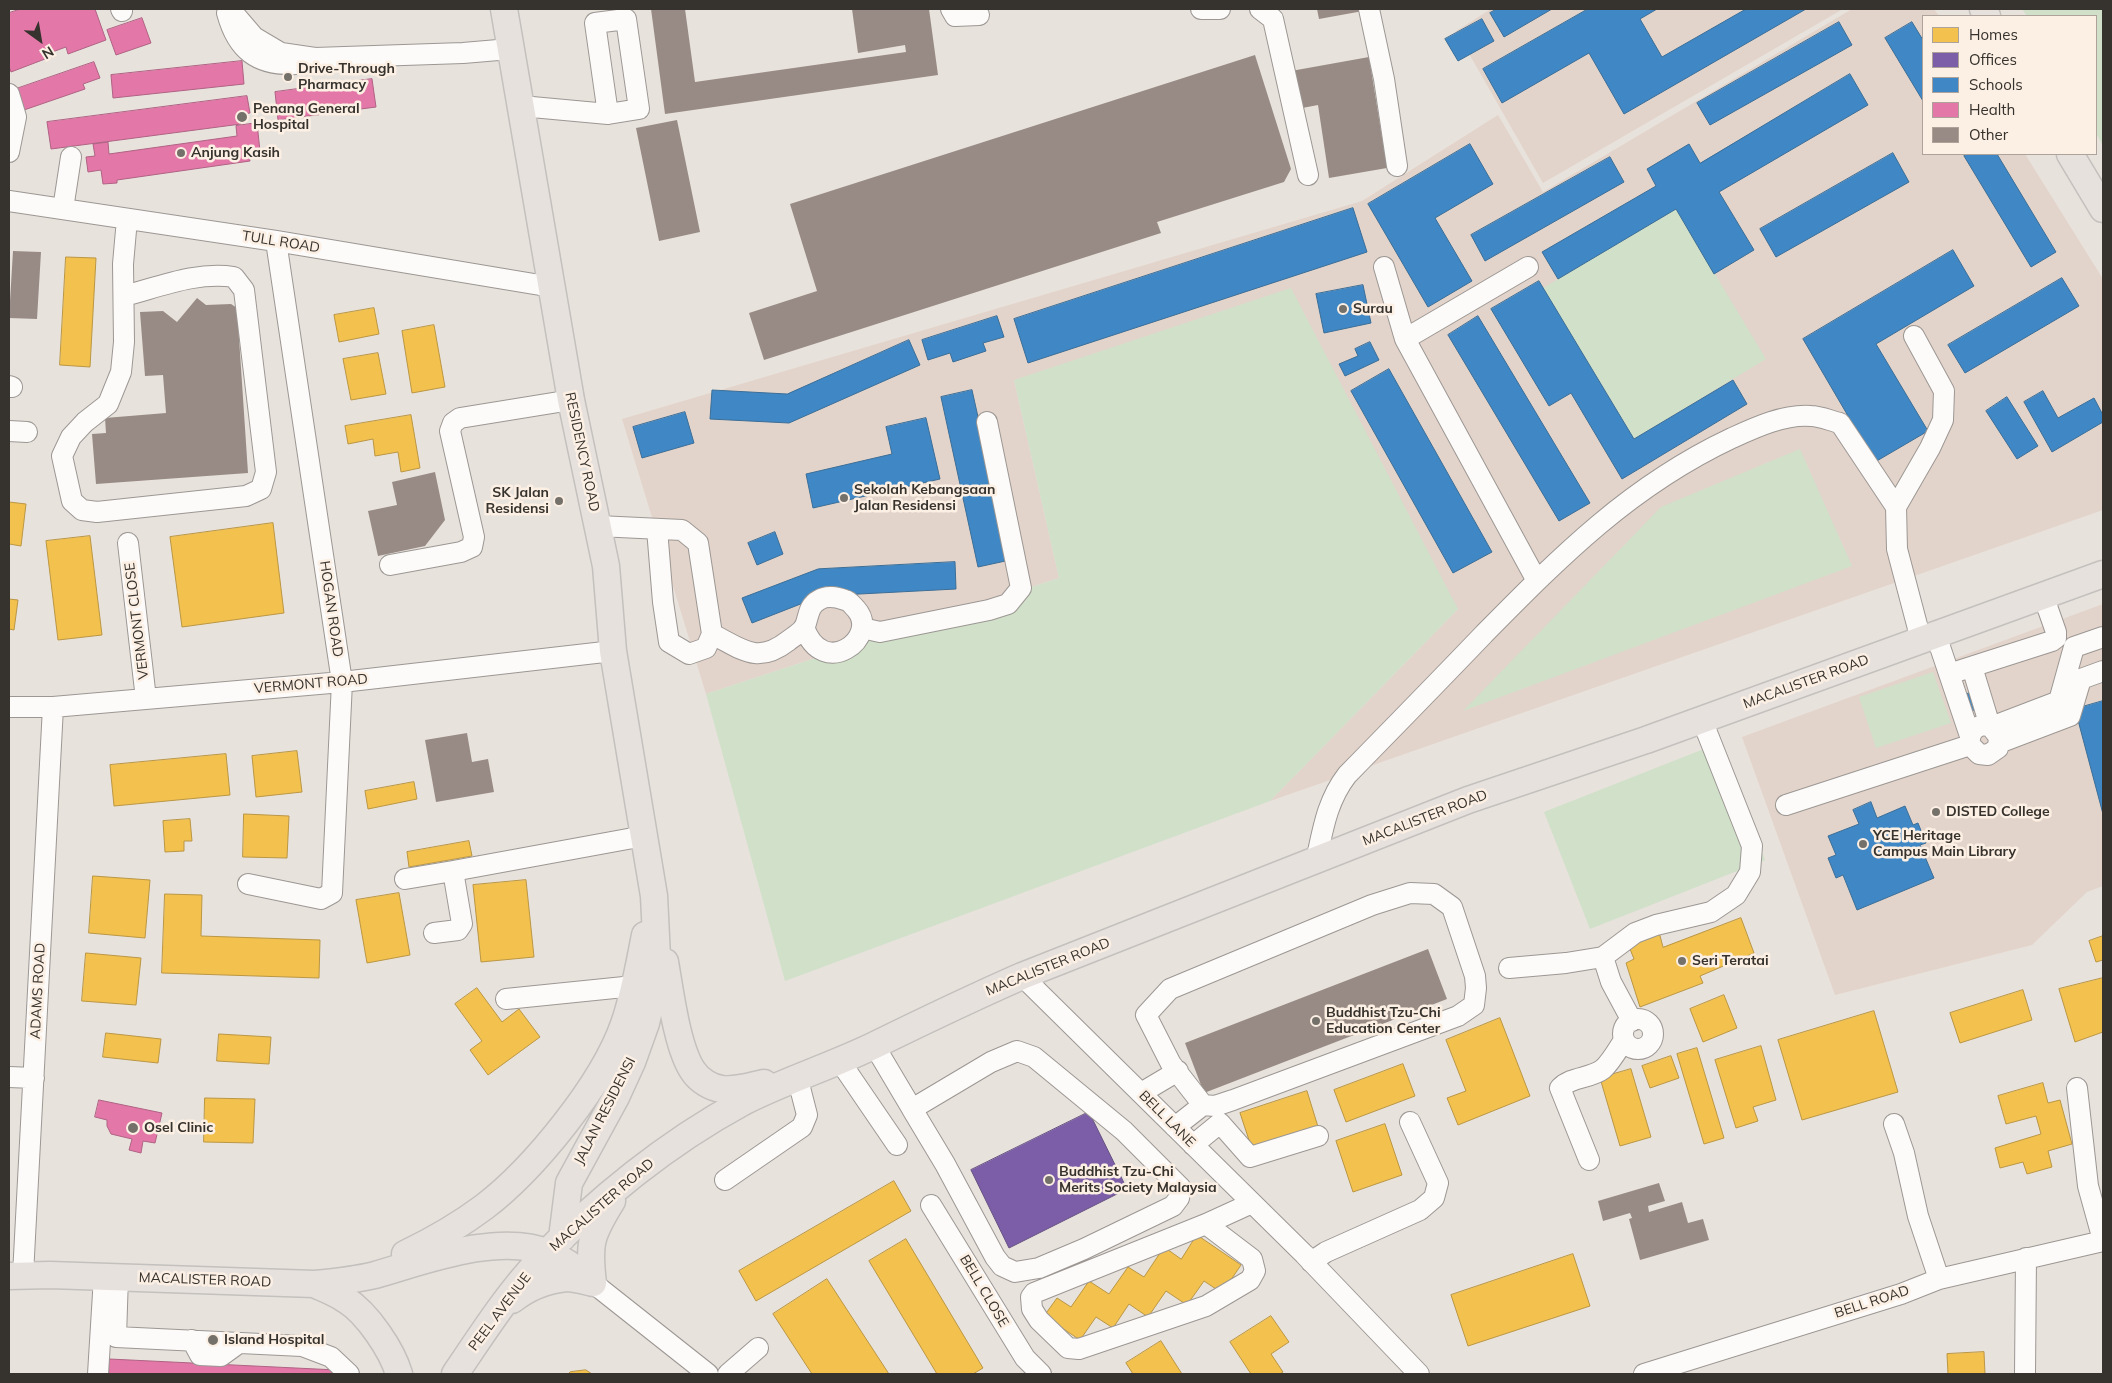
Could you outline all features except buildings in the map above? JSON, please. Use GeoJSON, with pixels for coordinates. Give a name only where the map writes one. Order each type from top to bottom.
{"type":"FeatureCollection","features":[{"type":"Feature","properties":{"kind":"main road","name":"RESIDENCY ROAD"},"geometry":{"type":"LineString","coordinates":[[504,9],[571,400],[606,566],[613,651],[654,896]]}},
{"type":"Feature","properties":{"kind":"main road"},"geometry":{"type":"LineString","coordinates":[[2071,155],[2103,209]]}},
{"type":"Feature","properties":{"kind":"main road","name":"MACALISTER ROAD"},"geometry":{"type":"LineString","coordinates":[[16,1276],[111,1277],[314,1284],[351,1280],[429,1258],[472,1249],[555,1246],[625,1182],[690,1134],[743,1103],[797,1076],[874,1045],[1022,976],[1468,800],[1702,720],[2103,574]]}},
{"type":"Feature","properties":{"kind":"main road"},"geometry":{"type":"LineString","coordinates":[[351,1280],[426,1244],[484,1207],[533,1160],[579,1105],[605,1064],[624,1024],[654,896]]}},
{"type":"Feature","properties":{"kind":"main road"},"geometry":{"type":"LineString","coordinates":[[654,896],[675,1018],[691,1070],[698,1078],[720,1089],[733,1089],[797,1076]]}},
{"type":"Feature","properties":{"kind":"main road","name":"JALAN RESIDENSI"},"geometry":{"type":"LineString","coordinates":[[555,1246],[570,1183],[616,1097],[646,1023],[654,989],[657,957],[654,896]]}},
{"type":"Feature","properties":{"kind":"main road"},"geometry":{"type":"LineString","coordinates":[[593,1283],[590,1246],[598,1224],[625,1182]]}},
{"type":"Feature","properties":{"kind":"main road"},"geometry":{"type":"LineString","coordinates":[[555,1246],[568,1253],[593,1283]]}},
{"type":"Feature","properties":{"kind":"main road","name":"PEEL AVENUE"},"geometry":{"type":"LineString","coordinates":[[455,1374],[499,1310],[538,1262],[555,1246]]}},
{"type":"Feature","properties":{"kind":"main road"},"geometry":{"type":"LineString","coordinates":[[499,1310],[522,1292],[536,1285],[568,1278],[593,1283]]}},
{"type":"Feature","properties":{"kind":"main road"},"geometry":{"type":"LineString","coordinates":[[314,1284],[346,1300],[360,1312],[375,1330],[397,1367],[399,1374]]}},
{"type":"Feature","properties":{"kind":"street"},"geometry":{"type":"LineString","coordinates":[[228,9],[254,37],[281,53],[316,58],[462,53],[510,49]]}},
{"type":"Feature","properties":{"kind":"street"},"geometry":{"type":"LineString","coordinates":[[951,9],[955,16],[980,15]]}},
{"type":"Feature","properties":{"kind":"street"},"geometry":{"type":"LineString","coordinates":[[1201,9],[1220,9]]}},
{"type":"Feature","properties":{"kind":"street"},"geometry":{"type":"LineString","coordinates":[[1260,9],[1273,20],[1308,175]]}},
{"type":"Feature","properties":{"kind":"street"},"geometry":{"type":"LineString","coordinates":[[1369,9],[1384,79],[1396,166]]}},
{"type":"Feature","properties":{"kind":"street"},"geometry":{"type":"LineString","coordinates":[[9,94],[16,117],[9,152]]}},
{"type":"Feature","properties":{"kind":"street"},"geometry":{"type":"LineString","coordinates":[[521,106],[608,114]]}},
{"type":"Feature","properties":{"kind":"street"},"geometry":{"type":"LineString","coordinates":[[63,209],[71,157]]}},
{"type":"Feature","properties":{"kind":"street","name":"TULL ROAD"},"geometry":{"type":"LineString","coordinates":[[9,201],[276,241],[552,287]]}},
{"type":"Feature","properties":{"kind":"street"},"geometry":{"type":"LineString","coordinates":[[124,296],[166,284],[216,274],[234,277],[244,290],[266,472],[260,488],[246,496],[97,512],[82,510],[72,501],[62,456],[71,437],[85,422],[108,404],[121,372],[124,342],[123,264],[127,219]]}},
{"type":"Feature","properties":{"kind":"street","name":"HOGAN ROAD"},"geometry":{"type":"LineString","coordinates":[[248,884],[321,898],[332,893],[342,682],[276,241]]}},
{"type":"Feature","properties":{"kind":"street"},"geometry":{"type":"LineString","coordinates":[[1384,267],[1405,339],[1537,581]]}},
{"type":"Feature","properties":{"kind":"street"},"geometry":{"type":"LineString","coordinates":[[1405,339],[1528,267]]}},
{"type":"Feature","properties":{"kind":"street"},"geometry":{"type":"LineString","coordinates":[[1914,336],[1944,391],[1942,420],[1930,448],[1896,507],[1897,549],[1928,637],[1949,674],[1975,752],[1984,755],[1992,753],[1994,732],[1972,667]]}},
{"type":"Feature","properties":{"kind":"street"},"geometry":{"type":"LineString","coordinates":[[390,565],[461,552],[472,547],[474,538],[450,431],[453,423],[460,418],[571,400]]}},
{"type":"Feature","properties":{"kind":"street"},"geometry":{"type":"LineString","coordinates":[[1316,861],[1326,814],[1337,787],[1347,775],[1537,581],[1588,532],[1641,490],[1710,448],[1757,426],[1789,418],[1812,416],[1840,423],[1896,507]]}},
{"type":"Feature","properties":{"kind":"street"},"geometry":{"type":"LineString","coordinates":[[862,628],[880,632],[913,627],[999,607],[1008,604],[1017,595],[1020,583],[987,422]]}},
{"type":"Feature","properties":{"kind":"street"},"geometry":{"type":"LineString","coordinates":[[598,526],[682,530],[698,543],[712,634],[706,648],[689,654],[669,642],[662,602],[657,529]]}},
{"type":"Feature","properties":{"kind":"street","name":"VERMONT CLOSE"},"geometry":{"type":"LineString","coordinates":[[128,543],[146,699]]}},
{"type":"Feature","properties":{"kind":"street"},"geometry":{"type":"LineString","coordinates":[[1949,674],[2052,641],[2056,638],[2056,632],[2043,595]]}},
{"type":"Feature","properties":{"kind":"street"},"geometry":{"type":"LineString","coordinates":[[834,596],[849,601],[859,612],[862,628],[857,641],[846,650],[832,653],[819,650],[809,640],[804,627],[808,612],[818,600],[834,596]]}},
{"type":"Feature","properties":{"kind":"street"},"geometry":{"type":"LineString","coordinates":[[712,634],[742,649],[761,654],[774,651],[804,627]]}},
{"type":"Feature","properties":{"kind":"street"},"geometry":{"type":"LineString","coordinates":[[1994,732],[2059,701],[2074,647],[2103,637]]}},
{"type":"Feature","properties":{"kind":"street","name":"VERMONT ROAD"},"geometry":{"type":"LineString","coordinates":[[9,707],[52,707],[342,682],[613,651]]}},
{"type":"Feature","properties":{"kind":"street"},"geometry":{"type":"LineString","coordinates":[[1786,805],[1970,740],[1978,726],[1994,732],[2070,716],[2081,679],[2103,671]]}},
{"type":"Feature","properties":{"kind":"street","name":"ADAMS ROAD"},"geometry":{"type":"LineString","coordinates":[[16,1276],[34,1078],[52,707]]}},
{"type":"Feature","properties":{"kind":"street"},"geometry":{"type":"LineString","coordinates":[[1509,968],[1566,963],[1603,957],[1635,933],[1711,912],[1736,895],[1750,872],[1752,846],[1702,720]]}},
{"type":"Feature","properties":{"kind":"street"},"geometry":{"type":"LineString","coordinates":[[405,879],[644,836]]}},
{"type":"Feature","properties":{"kind":"street"},"geometry":{"type":"LineString","coordinates":[[434,934],[458,930],[462,924],[453,871]]}},
{"type":"Feature","properties":{"kind":"street"},"geometry":{"type":"LineString","coordinates":[[1176,1127],[1203,1106],[1215,1106],[1233,1100],[1458,1016],[1474,1005],[1475,976],[1452,907],[1434,894],[1410,893],[1372,905],[1170,989],[1146,1015],[1171,1064],[1203,1106]]}},
{"type":"Feature","properties":{"kind":"street"},"geometry":{"type":"LineString","coordinates":[[1603,957],[1611,982],[1632,1021]]}},
{"type":"Feature","properties":{"kind":"street","name":"BELL LANE"},"geometry":{"type":"LineString","coordinates":[[1022,976],[1311,1262],[1419,1374]]}},
{"type":"Feature","properties":{"kind":"street"},"geometry":{"type":"LineString","coordinates":[[506,999],[634,986]]}},
{"type":"Feature","properties":{"kind":"street"},"geometry":{"type":"LineString","coordinates":[[1589,1160],[1560,1088],[1567,1081],[1591,1075],[1603,1069],[1624,1040],[1624,1031],[1632,1021],[1637,1019],[1647,1022],[1653,1030],[1653,1040],[1646,1047],[1631,1048],[1624,1040]]}},
{"type":"Feature","properties":{"kind":"street"},"geometry":{"type":"LineString","coordinates":[[874,1045],[912,1109],[945,1164],[1002,1266],[1015,1272],[1039,1268],[1084,1249],[1173,1206],[1179,1198],[1181,1188],[1124,1130],[1034,1057],[1018,1051],[992,1062],[912,1109]]}},
{"type":"Feature","properties":{"kind":"street"},"geometry":{"type":"LineString","coordinates":[[839,1060],[897,1145]]}},
{"type":"Feature","properties":{"kind":"street"},"geometry":{"type":"LineString","coordinates":[[1141,1093],[1178,1071]]}},
{"type":"Feature","properties":{"kind":"street"},"geometry":{"type":"LineString","coordinates":[[725,1180],[802,1127],[808,1115],[797,1076]]}},
{"type":"Feature","properties":{"kind":"street"},"geometry":{"type":"LineString","coordinates":[[9,1077],[34,1078]]}},
{"type":"Feature","properties":{"kind":"street"},"geometry":{"type":"LineString","coordinates":[[2077,1088],[2088,1186],[2103,1240]]}},
{"type":"Feature","properties":{"kind":"street"},"geometry":{"type":"LineString","coordinates":[[1311,1262],[1326,1252],[1420,1210],[1434,1198],[1438,1183],[1410,1122]]}},
{"type":"Feature","properties":{"kind":"street"},"geometry":{"type":"LineString","coordinates":[[1193,1145],[1220,1123],[1250,1157],[1318,1136]]}},
{"type":"Feature","properties":{"kind":"street"},"geometry":{"type":"LineString","coordinates":[[1894,1124],[1904,1153],[1918,1216],[1939,1279]]}},
{"type":"Feature","properties":{"kind":"street"},"geometry":{"type":"LineString","coordinates":[[1206,1224],[1252,1260],[1255,1270],[1250,1280],[1206,1306],[1079,1349],[1068,1348],[1039,1320],[1032,1309],[1030,1297],[1034,1293],[1206,1224],[1252,1203]]}},
{"type":"Feature","properties":{"kind":"street","name":"BELL CLOSE"},"geometry":{"type":"LineString","coordinates":[[931,1205],[1025,1358],[1041,1374]]}},
{"type":"Feature","properties":{"kind":"street","name":"BELL ROAD"},"geometry":{"type":"LineString","coordinates":[[1644,1374],[1901,1294],[1939,1279],[2103,1240]]}},
{"type":"Feature","properties":{"kind":"street"},"geometry":{"type":"LineString","coordinates":[[2025,1374],[2026,1258]]}},
{"type":"Feature","properties":{"kind":"street"},"geometry":{"type":"LineString","coordinates":[[111,1277],[116,1337],[302,1346],[331,1357],[349,1374]]}},
{"type":"Feature","properties":{"kind":"street"},"geometry":{"type":"LineString","coordinates":[[99,1371],[111,1277]]}},
{"type":"Feature","properties":{"kind":"street"},"geometry":{"type":"LineString","coordinates":[[593,1283],[708,1374]]}},
{"type":"Feature","properties":{"kind":"street"},"geometry":{"type":"LineString","coordinates":[[99,1371],[104,1356],[111,1350],[158,1339]]}},
{"type":"Feature","properties":{"kind":"street"},"geometry":{"type":"LineString","coordinates":[[728,1374],[758,1348]]}},
{"type":"Feature","properties":{"kind":"shaded area"},"geometry":{"type":"Polygon","coordinates":[[[1491,9],[1843,9],[1543,183],[1456,31],[1491,9]]]}},
{"type":"Feature","properties":{"kind":"shaded area"},"geometry":{"type":"Polygon","coordinates":[[[1852,9],[1934,9],[1938,15],[1922,15],[1922,155],[2026,155],[2103,279],[2103,510],[1270,801],[1458,609],[1014,380],[1059,578],[706,694],[622,419],[1362,201],[1498,115],[1543,192],[1852,9]]]}},
{"type":"Feature","properties":{"kind":"shaded area","name":"DISTED College"},"geometry":{"type":"Polygon","coordinates":[[[2103,604],[2103,886],[2087,892],[2032,945],[1835,995],[1742,737],[2103,604]]]}},
{"type":"Feature","properties":{"kind":"green space"},"geometry":{"type":"Polygon","coordinates":[[[2022,9],[2103,9],[2103,146],[2097,135],[2097,15],[2026,15],[2022,9]]]}},
{"type":"Feature","properties":{"kind":"green space"},"geometry":{"type":"Polygon","coordinates":[[[1676,209],[1766,359],[1634,439],[1543,288],[1676,209]]]}},
{"type":"Feature","properties":{"kind":"green space"},"geometry":{"type":"Polygon","coordinates":[[[1291,288],[1458,609],[1270,801],[785,981],[706,694],[1059,578],[1014,380],[1291,288]]]}},
{"type":"Feature","properties":{"kind":"green space"},"geometry":{"type":"Polygon","coordinates":[[[1800,449],[1852,566],[1463,711],[1661,507],[1800,449]]]}},
{"type":"Feature","properties":{"kind":"green space"},"geometry":{"type":"Polygon","coordinates":[[[1933,672],[1951,723],[1876,748],[1859,697],[1933,672]]]}},
{"type":"Feature","properties":{"kind":"green space"},"geometry":{"type":"Polygon","coordinates":[[[1719,743],[1765,860],[1590,929],[1544,812],[1719,743]]]}},
{"type":"Feature","properties":{"kind":"place","name":"Drive-Through Pharmacy"},"geometry":{"type":"Point","coordinates":[288,77]}},
{"type":"Feature","properties":{"kind":"place","name":"Penang General Hospital"},"geometry":{"type":"Point","coordinates":[242,117]}},
{"type":"Feature","properties":{"kind":"place","name":"Anjung Kasih"},"geometry":{"type":"Point","coordinates":[181,153]}},
{"type":"Feature","properties":{"kind":"place","name":"Surau"},"geometry":{"type":"Point","coordinates":[1343,309]}},
{"type":"Feature","properties":{"kind":"place","name":"Sekolah Kebangsaan Jalan Residensi"},"geometry":{"type":"Point","coordinates":[844,498]}},
{"type":"Feature","properties":{"kind":"place","name":"SK Jalan Residensi"},"geometry":{"type":"Point","coordinates":[559,501]}},
{"type":"Feature","properties":{"kind":"place","name":"DISTED College"},"geometry":{"type":"Point","coordinates":[1936,812]}},
{"type":"Feature","properties":{"kind":"place","name":"YCE Heritage Campus Main Library"},"geometry":{"type":"Point","coordinates":[1863,844]}},
{"type":"Feature","properties":{"kind":"place","name":"Seri Teratai"},"geometry":{"type":"Point","coordinates":[1682,961]}},
{"type":"Feature","properties":{"kind":"place","name":"Buddhist Tzu-Chi Education Center"},"geometry":{"type":"Point","coordinates":[1316,1021]}},
{"type":"Feature","properties":{"kind":"place","name":"Osel Clinic"},"geometry":{"type":"Point","coordinates":[133,1128]}},
{"type":"Feature","properties":{"kind":"place","name":"Buddhist Tzu-Chi Merits Society Malaysia"},"geometry":{"type":"Point","coordinates":[1049,1180]}},
{"type":"Feature","properties":{"kind":"place","name":"Island Hospital"},"geometry":{"type":"Point","coordinates":[213,1340]}}]}
